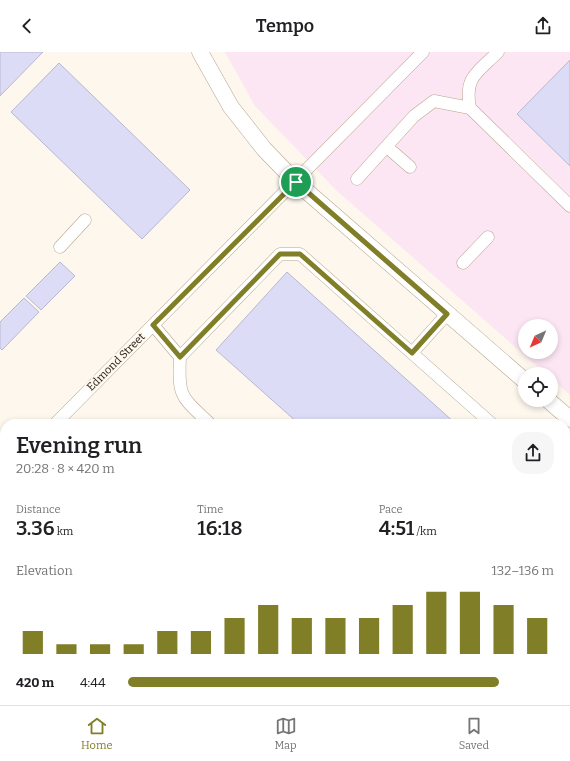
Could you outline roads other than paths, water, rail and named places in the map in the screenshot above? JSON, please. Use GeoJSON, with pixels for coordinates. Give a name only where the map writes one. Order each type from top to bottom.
{"type":"FeatureCollection","features":[{"type":"Feature","properties":{"kind":"main road"},"geometry":{"type":"LineString","coordinates":[[200,52],[231,107],[264,149],[296,182],[518,375]]}},
{"type":"Feature","properties":{"kind":"main road"},"geometry":{"type":"LineString","coordinates":[[556,407],[570,419]]}},
{"type":"Feature","properties":{"kind":"street","name":"Edmond Street"},"geometry":{"type":"LineString","coordinates":[[59,419],[296,182],[423,52]]}},
{"type":"Feature","properties":{"kind":"street"},"geometry":{"type":"LineString","coordinates":[[470,108],[467,93],[470,80],[498,52]]}},
{"type":"Feature","properties":{"kind":"street"},"geometry":{"type":"LineString","coordinates":[[357,179],[414,116],[434,101],[470,108],[570,206]]}},
{"type":"Feature","properties":{"kind":"street"},"geometry":{"type":"LineString","coordinates":[[387,147],[410,167]]}},
{"type":"Feature","properties":{"kind":"street"},"geometry":{"type":"LineString","coordinates":[[60,247],[85,220]]}},
{"type":"Feature","properties":{"kind":"street"},"geometry":{"type":"LineString","coordinates":[[463,263],[488,237]]}},
{"type":"Feature","properties":{"kind":"street"},"geometry":{"type":"LineString","coordinates":[[205,419],[183,398],[179,383],[180,357],[280,254],[300,254],[486,419]]}},
{"type":"Feature","properties":{"kind":"street"},"geometry":{"type":"LineString","coordinates":[[412,353],[447,314]]}},
{"type":"Feature","properties":{"kind":"street"},"geometry":{"type":"LineString","coordinates":[[153,325],[180,357]]}}]}
